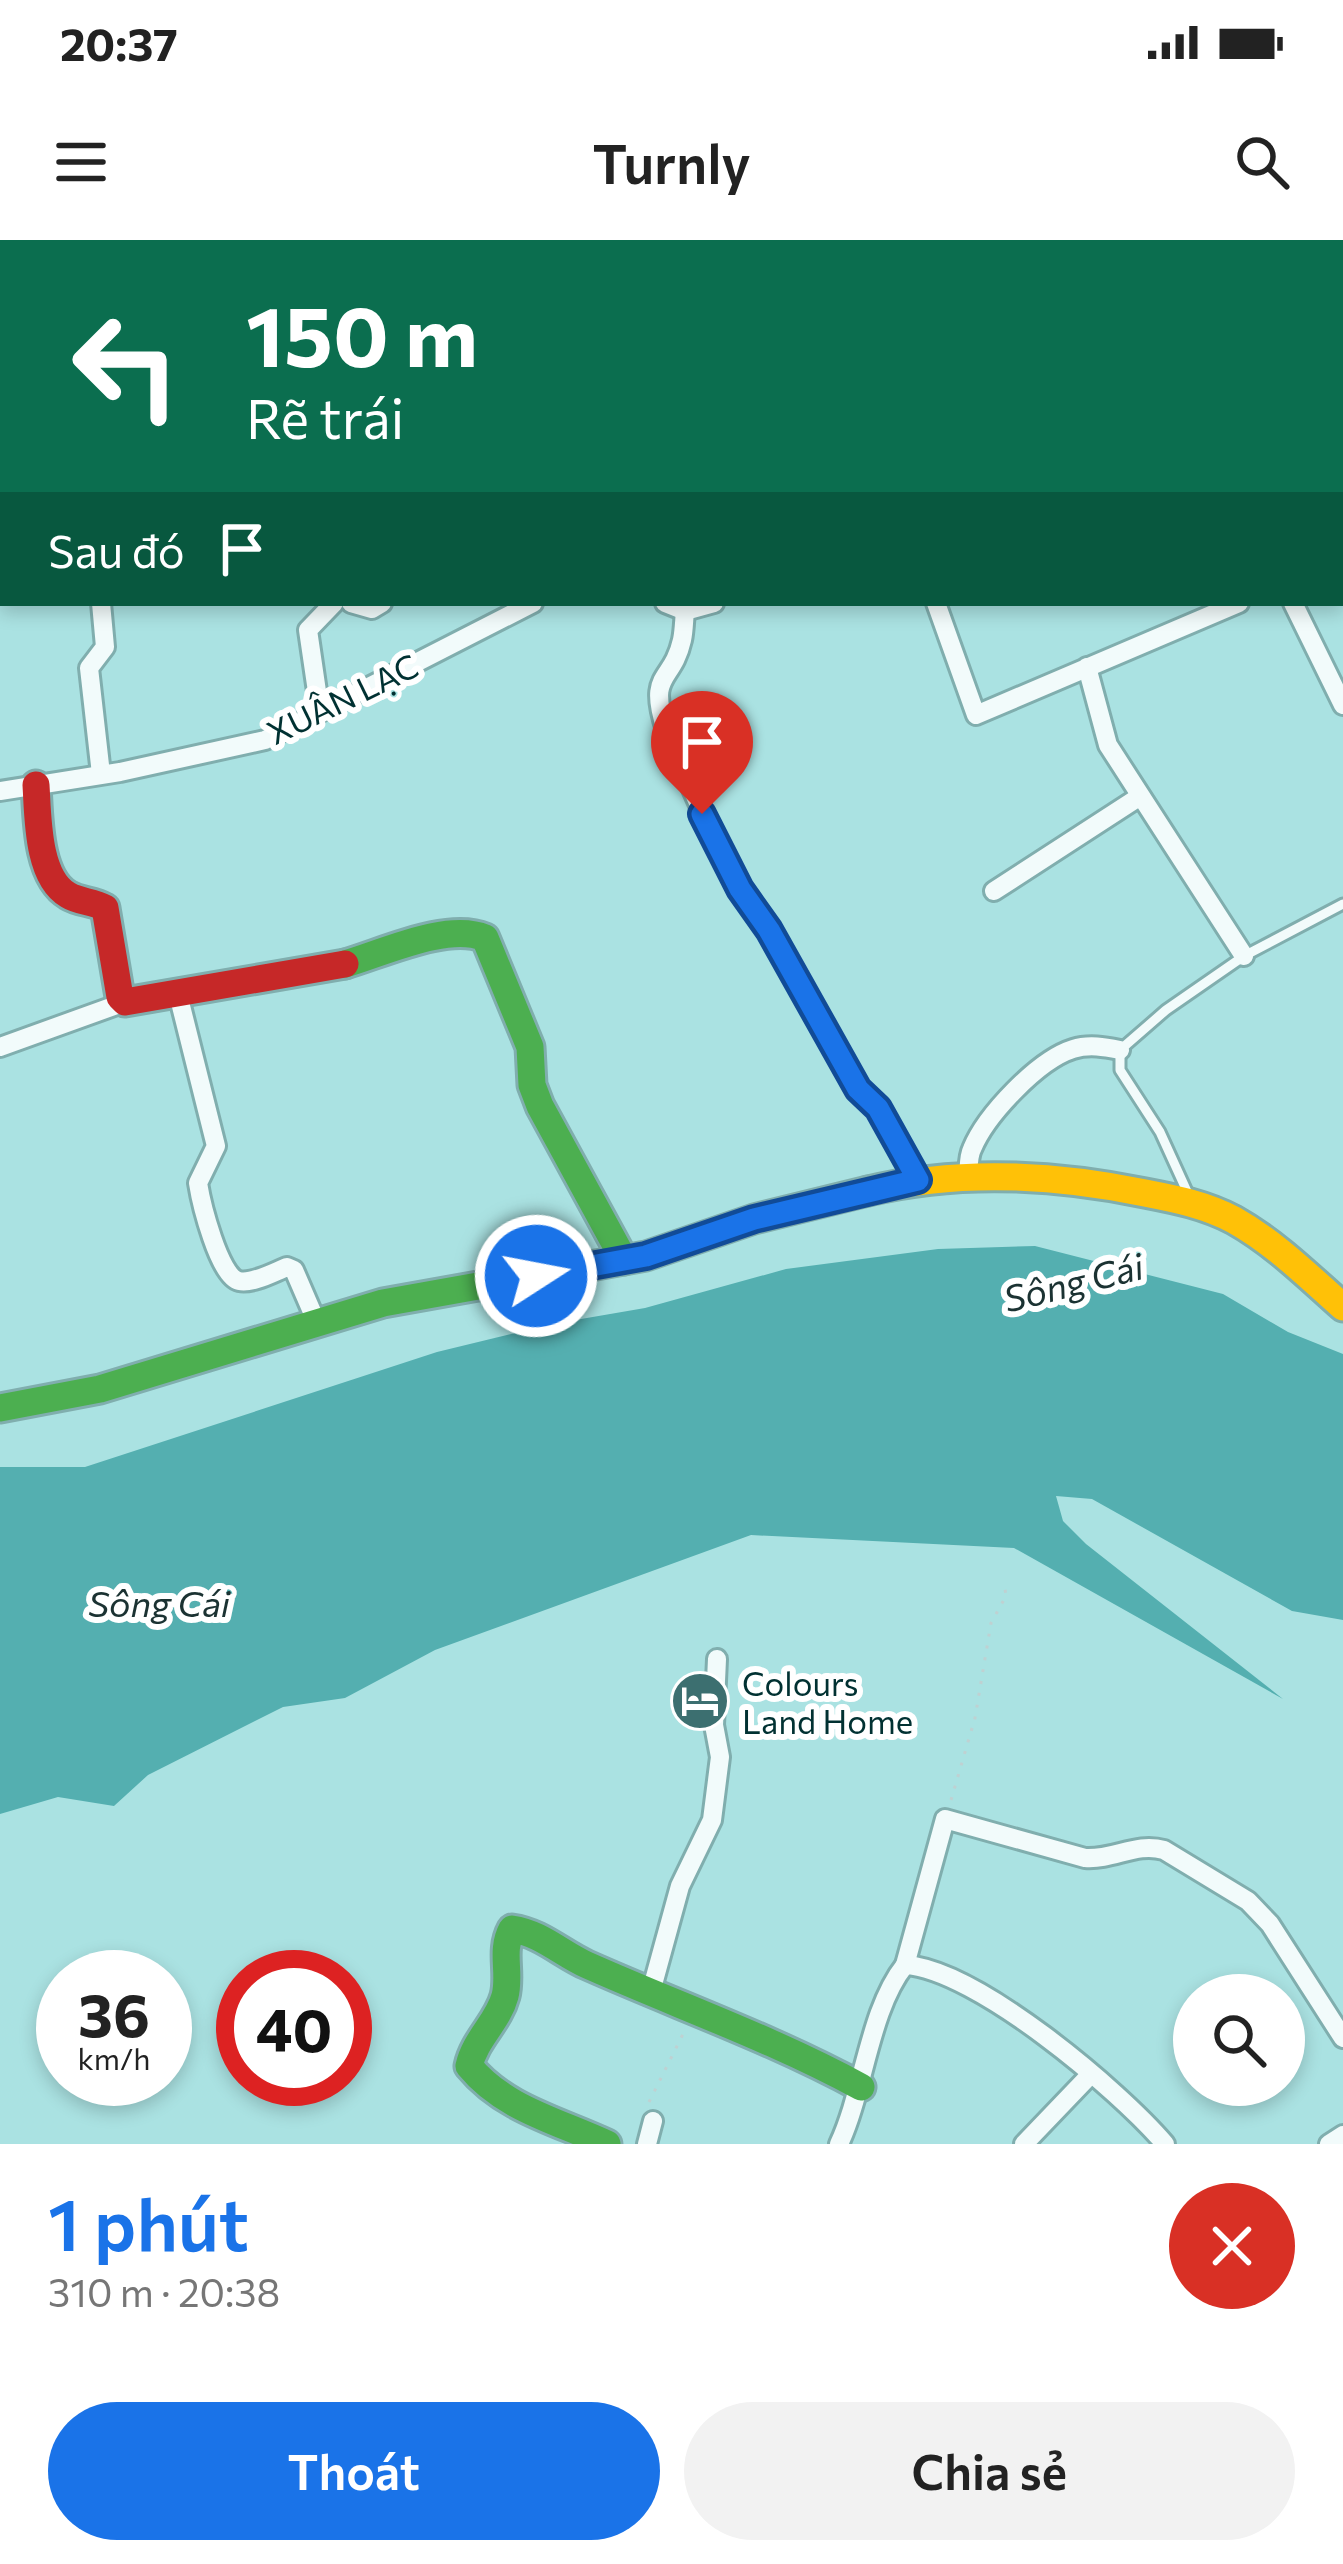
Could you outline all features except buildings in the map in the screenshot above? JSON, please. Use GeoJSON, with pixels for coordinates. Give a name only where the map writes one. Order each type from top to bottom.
{"type":"FeatureCollection","features":[{"type":"Feature","properties":{"kind":"street"},"geometry":{"type":"LineString","coordinates":[[101,606],[105,647],[89,668],[101,774]]}},
{"type":"Feature","properties":{"kind":"street"},"geometry":{"type":"LineString","coordinates":[[320,712],[308,630],[326,606]]}},
{"type":"Feature","properties":{"kind":"street","name":"XUÂN LẠC"},"geometry":{"type":"LineString","coordinates":[[0,791],[265,740],[526,606]]}},
{"type":"Feature","properties":{"kind":"street"},"geometry":{"type":"LineString","coordinates":[[674,606],[685,610],[702,606]]}},
{"type":"Feature","properties":{"kind":"street"},"geometry":{"type":"LineString","coordinates":[[937,606],[976,715],[1232,606]]}},
{"type":"Feature","properties":{"kind":"street"},"geometry":{"type":"LineString","coordinates":[[1294,606],[1343,705]]}},
{"type":"Feature","properties":{"kind":"street"},"geometry":{"type":"LineString","coordinates":[[685,610],[682,642],[659,684],[658,706],[666,730],[730,873],[769,930],[858,1089],[878,1108],[918,1180]]}},
{"type":"Feature","properties":{"kind":"street"},"geometry":{"type":"LineString","coordinates":[[1087,667],[1108,745],[1244,956]]}},
{"type":"Feature","properties":{"kind":"street"},"geometry":{"type":"LineString","coordinates":[[36,785],[54,879],[74,899],[95,900],[105,908],[125,1002]]}},
{"type":"Feature","properties":{"kind":"street"},"geometry":{"type":"LineString","coordinates":[[994,891],[1139,797]]}},
{"type":"Feature","properties":{"kind":"street"},"geometry":{"type":"LineString","coordinates":[[0,1047],[125,1002],[346,964],[446,934],[479,934],[488,944],[530,1047],[532,1085],[540,1106],[624,1260]]}},
{"type":"Feature","properties":{"kind":"street"},"geometry":{"type":"LineString","coordinates":[[178,994],[216,1146],[198,1183],[221,1262],[237,1281],[286,1267],[294,1270],[316,1321]]}},
{"type":"Feature","properties":{"kind":"street"},"geometry":{"type":"LineString","coordinates":[[968,1177],[970,1150],[1034,1073],[1073,1049],[1120,1050]]}},
{"type":"Feature","properties":{"kind":"street"},"geometry":{"type":"LineString","coordinates":[[0,1408],[100,1389],[383,1303],[624,1260],[754,1219],[918,1180],[1082,1180],[1192,1203],[1233,1220],[1283,1253],[1343,1307]]}},
{"type":"Feature","properties":{"kind":"street"},"geometry":{"type":"LineString","coordinates":[[652,1988],[680,1886],[712,1820],[720,1757],[714,1725],[717,1659]]}},
{"type":"Feature","properties":{"kind":"street"},"geometry":{"type":"LineString","coordinates":[[839,2144],[881,2015],[905,1965],[945,1819],[1085,1858],[1104,1859],[1141,1846],[1164,1850],[1248,1901],[1270,1924],[1343,2038]]}},
{"type":"Feature","properties":{"kind":"street"},"geometry":{"type":"LineString","coordinates":[[607,2144],[483,2083],[469,2066],[471,2051],[505,1995],[505,1939],[512,1929],[693,2010],[774,2040],[861,2086]]}},
{"type":"Feature","properties":{"kind":"street"},"geometry":{"type":"LineString","coordinates":[[905,1965],[935,1970],[970,1988],[1091,2074],[1138,2112],[1165,2144]]}},
{"type":"Feature","properties":{"kind":"street"},"geometry":{"type":"LineString","coordinates":[[1024,2144],[1091,2074]]}},
{"type":"Feature","properties":{"kind":"street"},"geometry":{"type":"LineString","coordinates":[[646,2144],[653,2120]]}},
{"type":"Feature","properties":{"kind":"street"},"geometry":{"type":"LineString","coordinates":[[1329,2144],[1343,2135]]}},
{"type":"Feature","properties":{"kind":"lane"},"geometry":{"type":"LineString","coordinates":[[1192,1203],[1160,1132],[1120,1070],[1120,1050],[1166,1010],[1244,956],[1343,904]]}},
{"type":"Feature","properties":{"kind":"path"},"geometry":{"type":"LineString","coordinates":[[945,1819],[974,1718],[991,1624],[1006,1596],[1004,1581]]}},
{"type":"Feature","properties":{"kind":"path"},"geometry":{"type":"LineString","coordinates":[[653,2120],[649,2098],[693,2010]]}},
{"type":"Feature","properties":{"kind":"water","name":"Sông Cái"},"geometry":{"type":"Polygon","coordinates":[[[1035,1246],[1223,1294],[1288,1332],[1343,1354],[1343,1620],[1292,1611],[1092,1499],[1056,1496],[1063,1521],[1086,1544],[1283,1699],[1014,1548],[751,1535],[435,1650],[345,1698],[283,1707],[148,1775],[114,1806],[58,1797],[0,1814],[0,1467],[85,1467],[437,1352],[645,1308],[786,1269],[938,1249],[1035,1246]]]}},
{"type":"Feature","properties":{"kind":"traffic: fast"},"geometry":{"type":"LineString","coordinates":[[345,964],[434,936],[485,938],[530,1047],[532,1085],[540,1106],[624,1260]]}},
{"type":"Feature","properties":{"kind":"traffic: fast"},"geometry":{"type":"LineString","coordinates":[[0,1408],[100,1389],[383,1303],[646,1256],[754,1219],[868,1191]]}},
{"type":"Feature","properties":{"kind":"traffic: fast"},"geometry":{"type":"LineString","coordinates":[[607,2144],[515,2104],[469,2066],[505,1996],[512,1929],[861,2087]]}},
{"type":"Feature","properties":{"kind":"traffic: slow"},"geometry":{"type":"LineString","coordinates":[[868,1191],[937,1179],[1006,1177],[1076,1182],[1179,1200],[1213,1210],[1249,1229],[1343,1307]]}},
{"type":"Feature","properties":{"kind":"traffic: jam"},"geometry":{"type":"LineString","coordinates":[[36,785],[41,845],[50,875],[68,895],[105,908],[120,997],[125,1002],[345,964]]}},
{"type":"Feature","properties":{"kind":"place","name":"Colours Land Home"},"geometry":{"type":"Point","coordinates":[700,1701]}},
{"type":"Feature","properties":{"kind":"route"},"geometry":{"type":"LineString","coordinates":[[536,1276],[646,1256],[754,1219],[918,1180],[878,1108],[858,1089],[769,930],[740,889],[702,814]]}}]}
